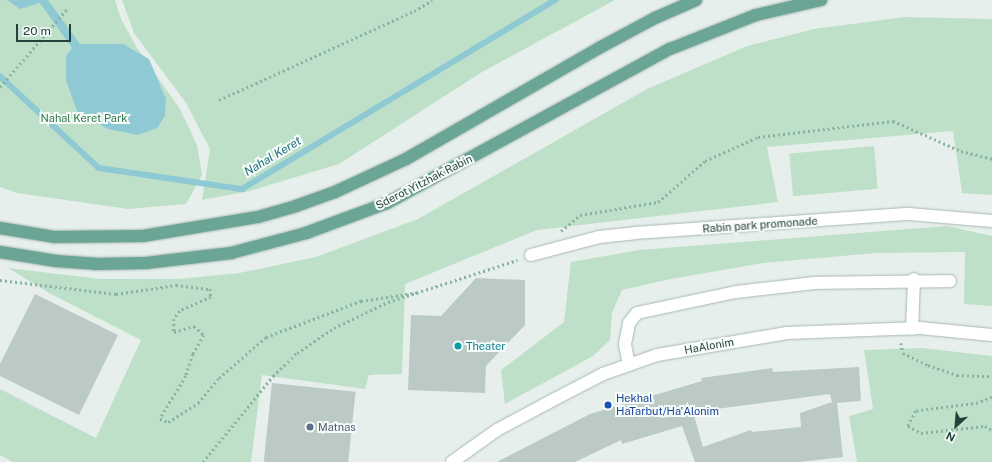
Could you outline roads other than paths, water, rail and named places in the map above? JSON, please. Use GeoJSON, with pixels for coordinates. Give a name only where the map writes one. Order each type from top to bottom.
{"type":"FeatureCollection","features":[{"type":"Feature","properties":{"kind":"main road"},"geometry":{"type":"LineString","coordinates":[[0,228],[55,237],[143,236],[258,217],[296,206],[335,192],[406,159],[599,48],[655,18],[696,0]]}},
{"type":"Feature","properties":{"kind":"main road","name":"Sderot Yitzhak Rabin"},"geometry":{"type":"LineString","coordinates":[[0,252],[56,261],[95,264],[192,259],[275,243],[387,203],[670,48],[756,15],[820,0]]}},
{"type":"Feature","properties":{"kind":"street","name":"Rabin park promonade"},"geometry":{"type":"LineString","coordinates":[[531,255],[599,237],[643,233],[909,214],[992,221]]}},
{"type":"Feature","properties":{"kind":"street"},"geometry":{"type":"LineString","coordinates":[[629,365],[625,344],[629,323],[638,313],[744,291],[814,283],[914,279],[950,281]]}},
{"type":"Feature","properties":{"kind":"street"},"geometry":{"type":"LineString","coordinates":[[912,329],[914,279]]}},
{"type":"Feature","properties":{"kind":"street","name":"HaAlonim"},"geometry":{"type":"LineString","coordinates":[[452,462],[498,430],[603,374],[657,355],[787,333],[912,329],[992,335]]}},
{"type":"Feature","properties":{"kind":"water"},"geometry":{"type":"Polygon","coordinates":[[[7,0],[48,0],[80,44],[123,44],[149,59],[166,99],[165,116],[157,128],[138,135],[108,129],[77,111],[66,80],[66,56],[72,48],[40,3],[20,9],[7,0]]]}},
{"type":"Feature","properties":{"kind":"waterway","name":"Nahal Keret"},"geometry":{"type":"LineString","coordinates":[[0,76],[99,168],[242,189],[555,0]]}},
{"type":"Feature","properties":{"kind":"place","name":"Theater"},"geometry":{"type":"Point","coordinates":[458,346]}},
{"type":"Feature","properties":{"kind":"place","name":"Hekhal HaTarbut/Ha'Alonim"},"geometry":{"type":"Point","coordinates":[608,405]}},
{"type":"Feature","properties":{"kind":"place","name":"Matnas"},"geometry":{"type":"Point","coordinates":[310,427]}},
{"type":"Feature","properties":{"kind":"park label","name":"Nahal Keret Park"},"geometry":{"type":"Point","coordinates":[84,118]}}]}
